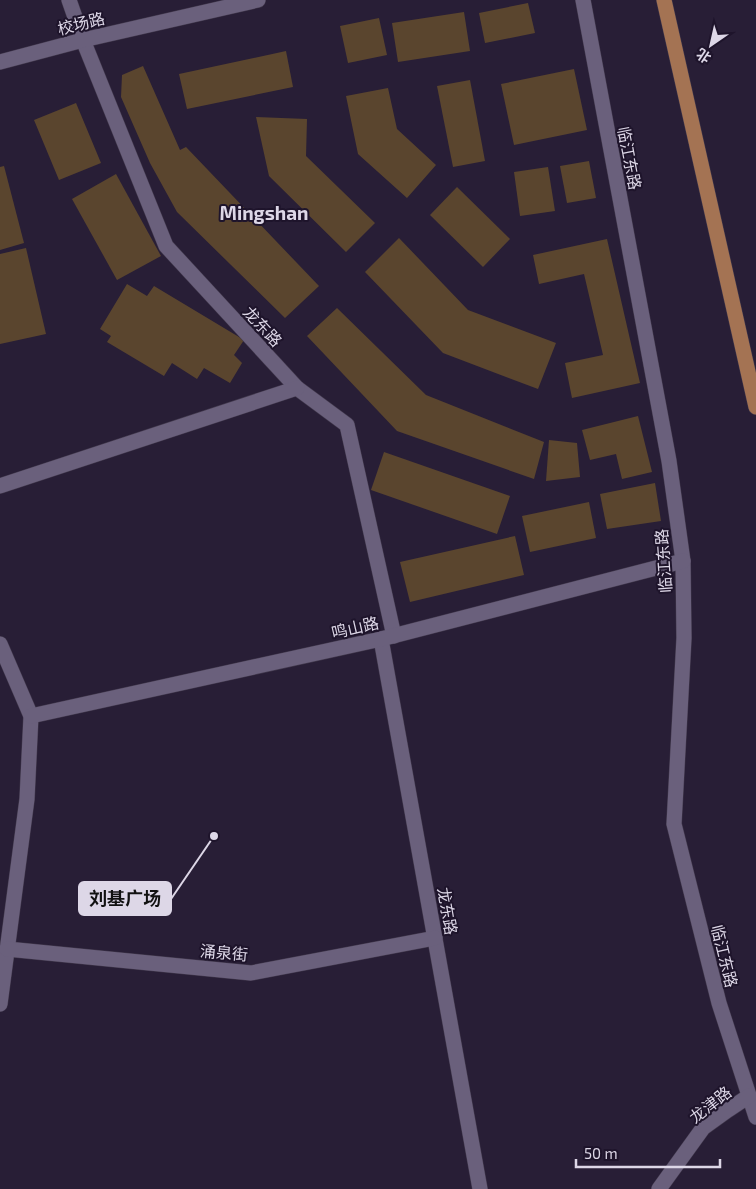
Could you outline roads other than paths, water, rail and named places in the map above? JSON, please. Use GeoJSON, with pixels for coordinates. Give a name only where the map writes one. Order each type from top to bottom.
{"type":"FeatureCollection","features":[{"type":"Feature","properties":{"kind":"main road"},"geometry":{"type":"LineString","coordinates":[[664,0],[756,407]]}},
{"type":"Feature","properties":{"kind":"street","name":"龙东路"},"geometry":{"type":"LineString","coordinates":[[69,0],[83,40],[166,246],[297,388],[347,425],[388,637],[435,938],[480,1189]]}},
{"type":"Feature","properties":{"kind":"street","name":"校场路"},"geometry":{"type":"LineString","coordinates":[[0,62],[83,40],[258,0]]}},
{"type":"Feature","properties":{"kind":"street","name":"临江东路"},"geometry":{"type":"LineString","coordinates":[[583,0],[669,460],[683,561],[684,638],[674,824],[719,1003],[756,1117]]}},
{"type":"Feature","properties":{"kind":"street"},"geometry":{"type":"LineString","coordinates":[[0,486],[297,388]]}},
{"type":"Feature","properties":{"kind":"street","name":"鸣山路"},"geometry":{"type":"LineString","coordinates":[[31,716],[388,637],[683,561]]}},
{"type":"Feature","properties":{"kind":"street"},"geometry":{"type":"LineString","coordinates":[[0,644],[31,716],[27,799],[0,1004]]}},
{"type":"Feature","properties":{"kind":"street","name":"涌泉街"},"geometry":{"type":"LineString","coordinates":[[7,949],[251,973],[435,938]]}},
{"type":"Feature","properties":{"kind":"street","name":"龙津路"},"geometry":{"type":"LineString","coordinates":[[659,1189],[704,1128],[749,1096]]}},
{"type":"Feature","properties":{"kind":"place","name":"刘基广场"},"geometry":{"type":"Point","coordinates":[214,836]}},
{"type":"Feature","properties":{"kind":"district","name":"Mingshan"},"geometry":{"type":"Point","coordinates":[264,212]}}]}
